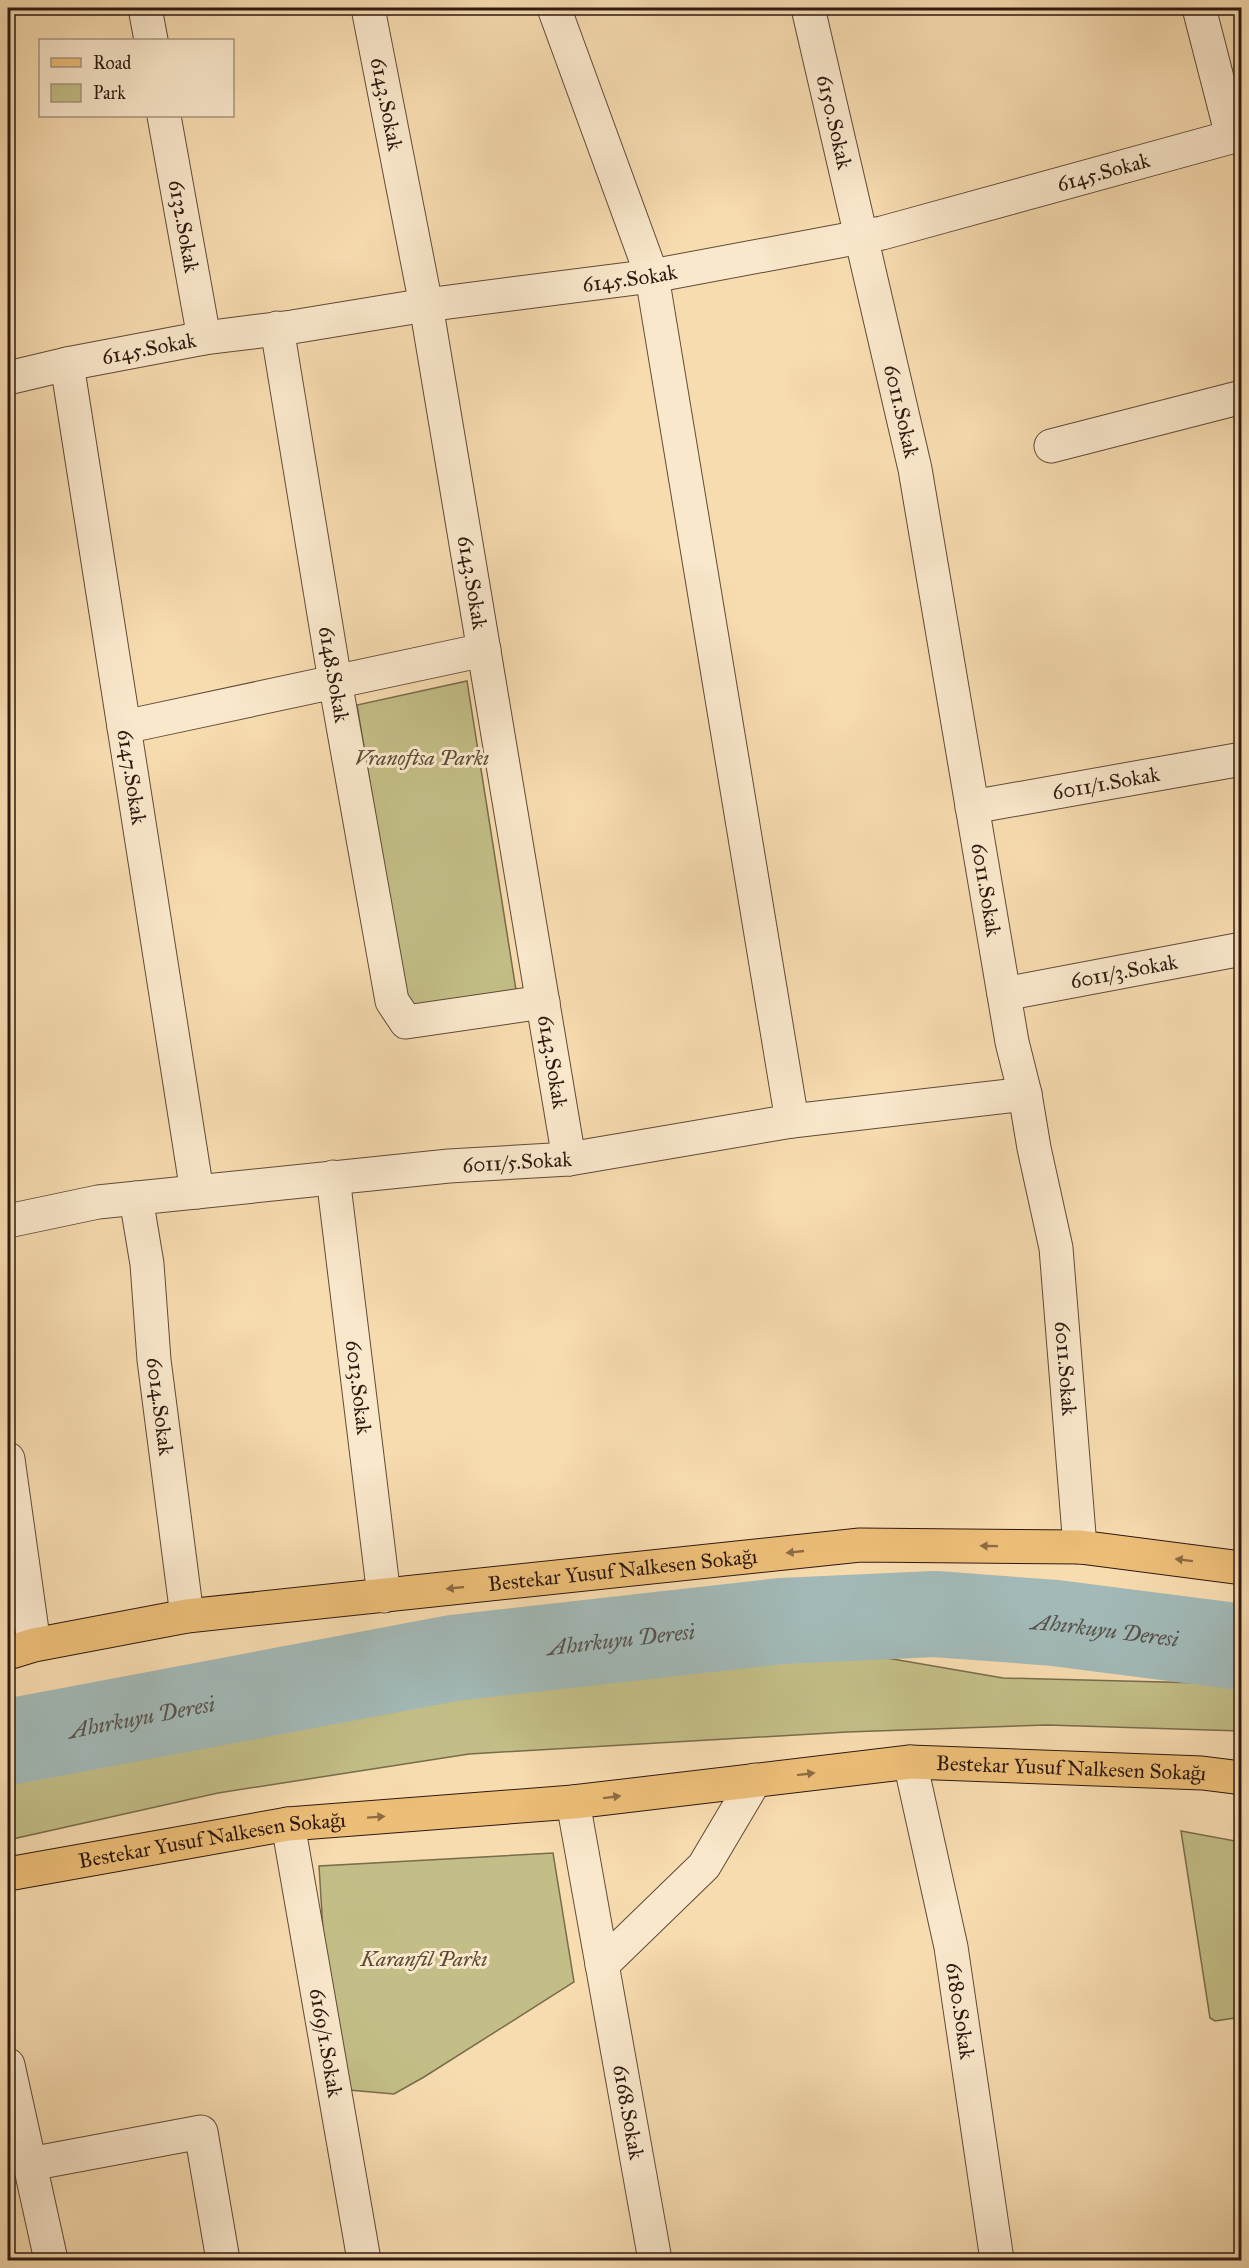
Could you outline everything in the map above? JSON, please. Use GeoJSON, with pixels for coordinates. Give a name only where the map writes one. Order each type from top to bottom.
{"type":"FeatureCollection","features":[{"type":"Feature","properties":{"kind":"main road","name":"Bestekar Yusuf Nalkesen Sokağı"},"geometry":{"type":"LineString","coordinates":[[21,1649],[187,1616],[860,1545],[1080,1547],[1242,1568]]}},
{"type":"Feature","properties":{"kind":"main road","name":"Bestekar Yusuf Nalkesen Sokağı"},"geometry":{"type":"LineString","coordinates":[[8,1874],[288,1824],[573,1802],[910,1762],[1202,1773],[1242,1778]]}},
{"type":"Feature","properties":{"kind":"street"},"geometry":{"type":"LineString","coordinates":[[145,8],[151,39]]}},
{"type":"Feature","properties":{"kind":"street","name":"6143.Sokak"},"geometry":{"type":"LineString","coordinates":[[368,8],[426,305],[569,1159]]}},
{"type":"Feature","properties":{"kind":"street"},"geometry":{"type":"LineString","coordinates":[[554,8],[652,276],[792,1121]]}},
{"type":"Feature","properties":{"kind":"street","name":"6150.Sokak"},"geometry":{"type":"LineString","coordinates":[[808,8],[861,237]]}},
{"type":"Feature","properties":{"kind":"street"},"geometry":{"type":"LineString","coordinates":[[1199,8],[1237,135]]}},
{"type":"Feature","properties":{"kind":"street","name":"6132.Sokak"},"geometry":{"type":"LineString","coordinates":[[164,117],[204,338]]}},
{"type":"Feature","properties":{"kind":"street","name":"6145.Sokak"},"geometry":{"type":"LineString","coordinates":[[8,378],[67,364],[204,338],[426,305],[652,276],[882,233],[1237,135]]}},
{"type":"Feature","properties":{"kind":"street","name":"6011.Sokak"},"geometry":{"type":"LineString","coordinates":[[861,237],[915,469],[1012,1042],[1025,1094],[1034,1148],[1056,1248],[1080,1547]]}},
{"type":"Feature","properties":{"kind":"street","name":"6148.Sokak"},"geometry":{"type":"LineString","coordinates":[[277,328],[334,681],[392,1001],[406,1022],[543,1002]]}},
{"type":"Feature","properties":{"kind":"street","name":"6147.Sokak"},"geometry":{"type":"LineString","coordinates":[[67,364],[197,1192]]}},
{"type":"Feature","properties":{"kind":"street"},"geometry":{"type":"LineString","coordinates":[[1051,446],[1242,397]]}},
{"type":"Feature","properties":{"kind":"street"},"geometry":{"type":"LineString","coordinates":[[124,727],[484,650]]}},
{"type":"Feature","properties":{"kind":"street","name":"6011/1.Sokak"},"geometry":{"type":"LineString","coordinates":[[972,807],[1242,759]]}},
{"type":"Feature","properties":{"kind":"street","name":"6011/3.Sokak"},"geometry":{"type":"LineString","coordinates":[[1004,994],[1242,949]]}},
{"type":"Feature","properties":{"kind":"street","name":"6011/5.Sokak"},"geometry":{"type":"LineString","coordinates":[[8,1215],[99,1202],[333,1177],[449,1166],[569,1159],[792,1121],[1025,1094]]}},
{"type":"Feature","properties":{"kind":"street","name":"6013.Sokak"},"geometry":{"type":"LineString","coordinates":[[333,1177],[384,1596]]}},
{"type":"Feature","properties":{"kind":"street","name":"6014.Sokak"},"geometry":{"type":"LineString","coordinates":[[136,1198],[147,1264],[154,1360],[187,1616]]}},
{"type":"Feature","properties":{"kind":"street"},"geometry":{"type":"LineString","coordinates":[[8,1459],[21,1649]]}},
{"type":"Feature","properties":{"kind":"street","name":"6180.Sokak"},"geometry":{"type":"LineString","coordinates":[[910,1762],[951,1947],[997,2260]]}},
{"type":"Feature","properties":{"kind":"street"},"geometry":{"type":"LineString","coordinates":[[602,1965],[704,1866],[755,1780]]}},
{"type":"Feature","properties":{"kind":"street","name":"6168.Sokak"},"geometry":{"type":"LineString","coordinates":[[573,1802],[655,2260]]}},
{"type":"Feature","properties":{"kind":"street","name":"6169/1.Sokak"},"geometry":{"type":"LineString","coordinates":[[288,1824],[364,2260]]}},
{"type":"Feature","properties":{"kind":"street"},"geometry":{"type":"LineString","coordinates":[[8,2065],[51,2260]]}},
{"type":"Feature","properties":{"kind":"street"},"geometry":{"type":"LineString","coordinates":[[30,2164],[201,2132],[223,2260]]}},
{"type":"Feature","properties":{"kind":"green space","name":"Vranoftsa Parkı"},"geometry":{"type":"Polygon","coordinates":[[[467,681],[516,990],[408,1012],[357,705],[467,681]]]}},
{"type":"Feature","properties":{"kind":"green space"},"geometry":{"type":"Polygon","coordinates":[[[852,1652],[1003,1678],[1241,1684],[1241,1731],[1047,1725],[847,1732],[469,1754],[218,1793],[8,1840],[8,1766],[94,1744],[269,1718],[852,1652]]]}},
{"type":"Feature","properties":{"kind":"green space"},"geometry":{"type":"Polygon","coordinates":[[[1181,1831],[1241,1842],[1241,2017],[1215,2021],[1210,2018],[1181,1831]]]}},
{"type":"Feature","properties":{"kind":"green space","name":"Karanfil Parkı"},"geometry":{"type":"Polygon","coordinates":[[[553,1853],[574,1982],[394,2094],[349,2090],[325,1963],[319,1866],[553,1853]]]}},
{"type":"Feature","properties":{"kind":"waterway","name":"Ahırkuyu Deresi"},"geometry":{"type":"LineString","coordinates":[[8,1742],[453,1658],[781,1621],[935,1614],[1055,1623],[1242,1647]]}}]}
